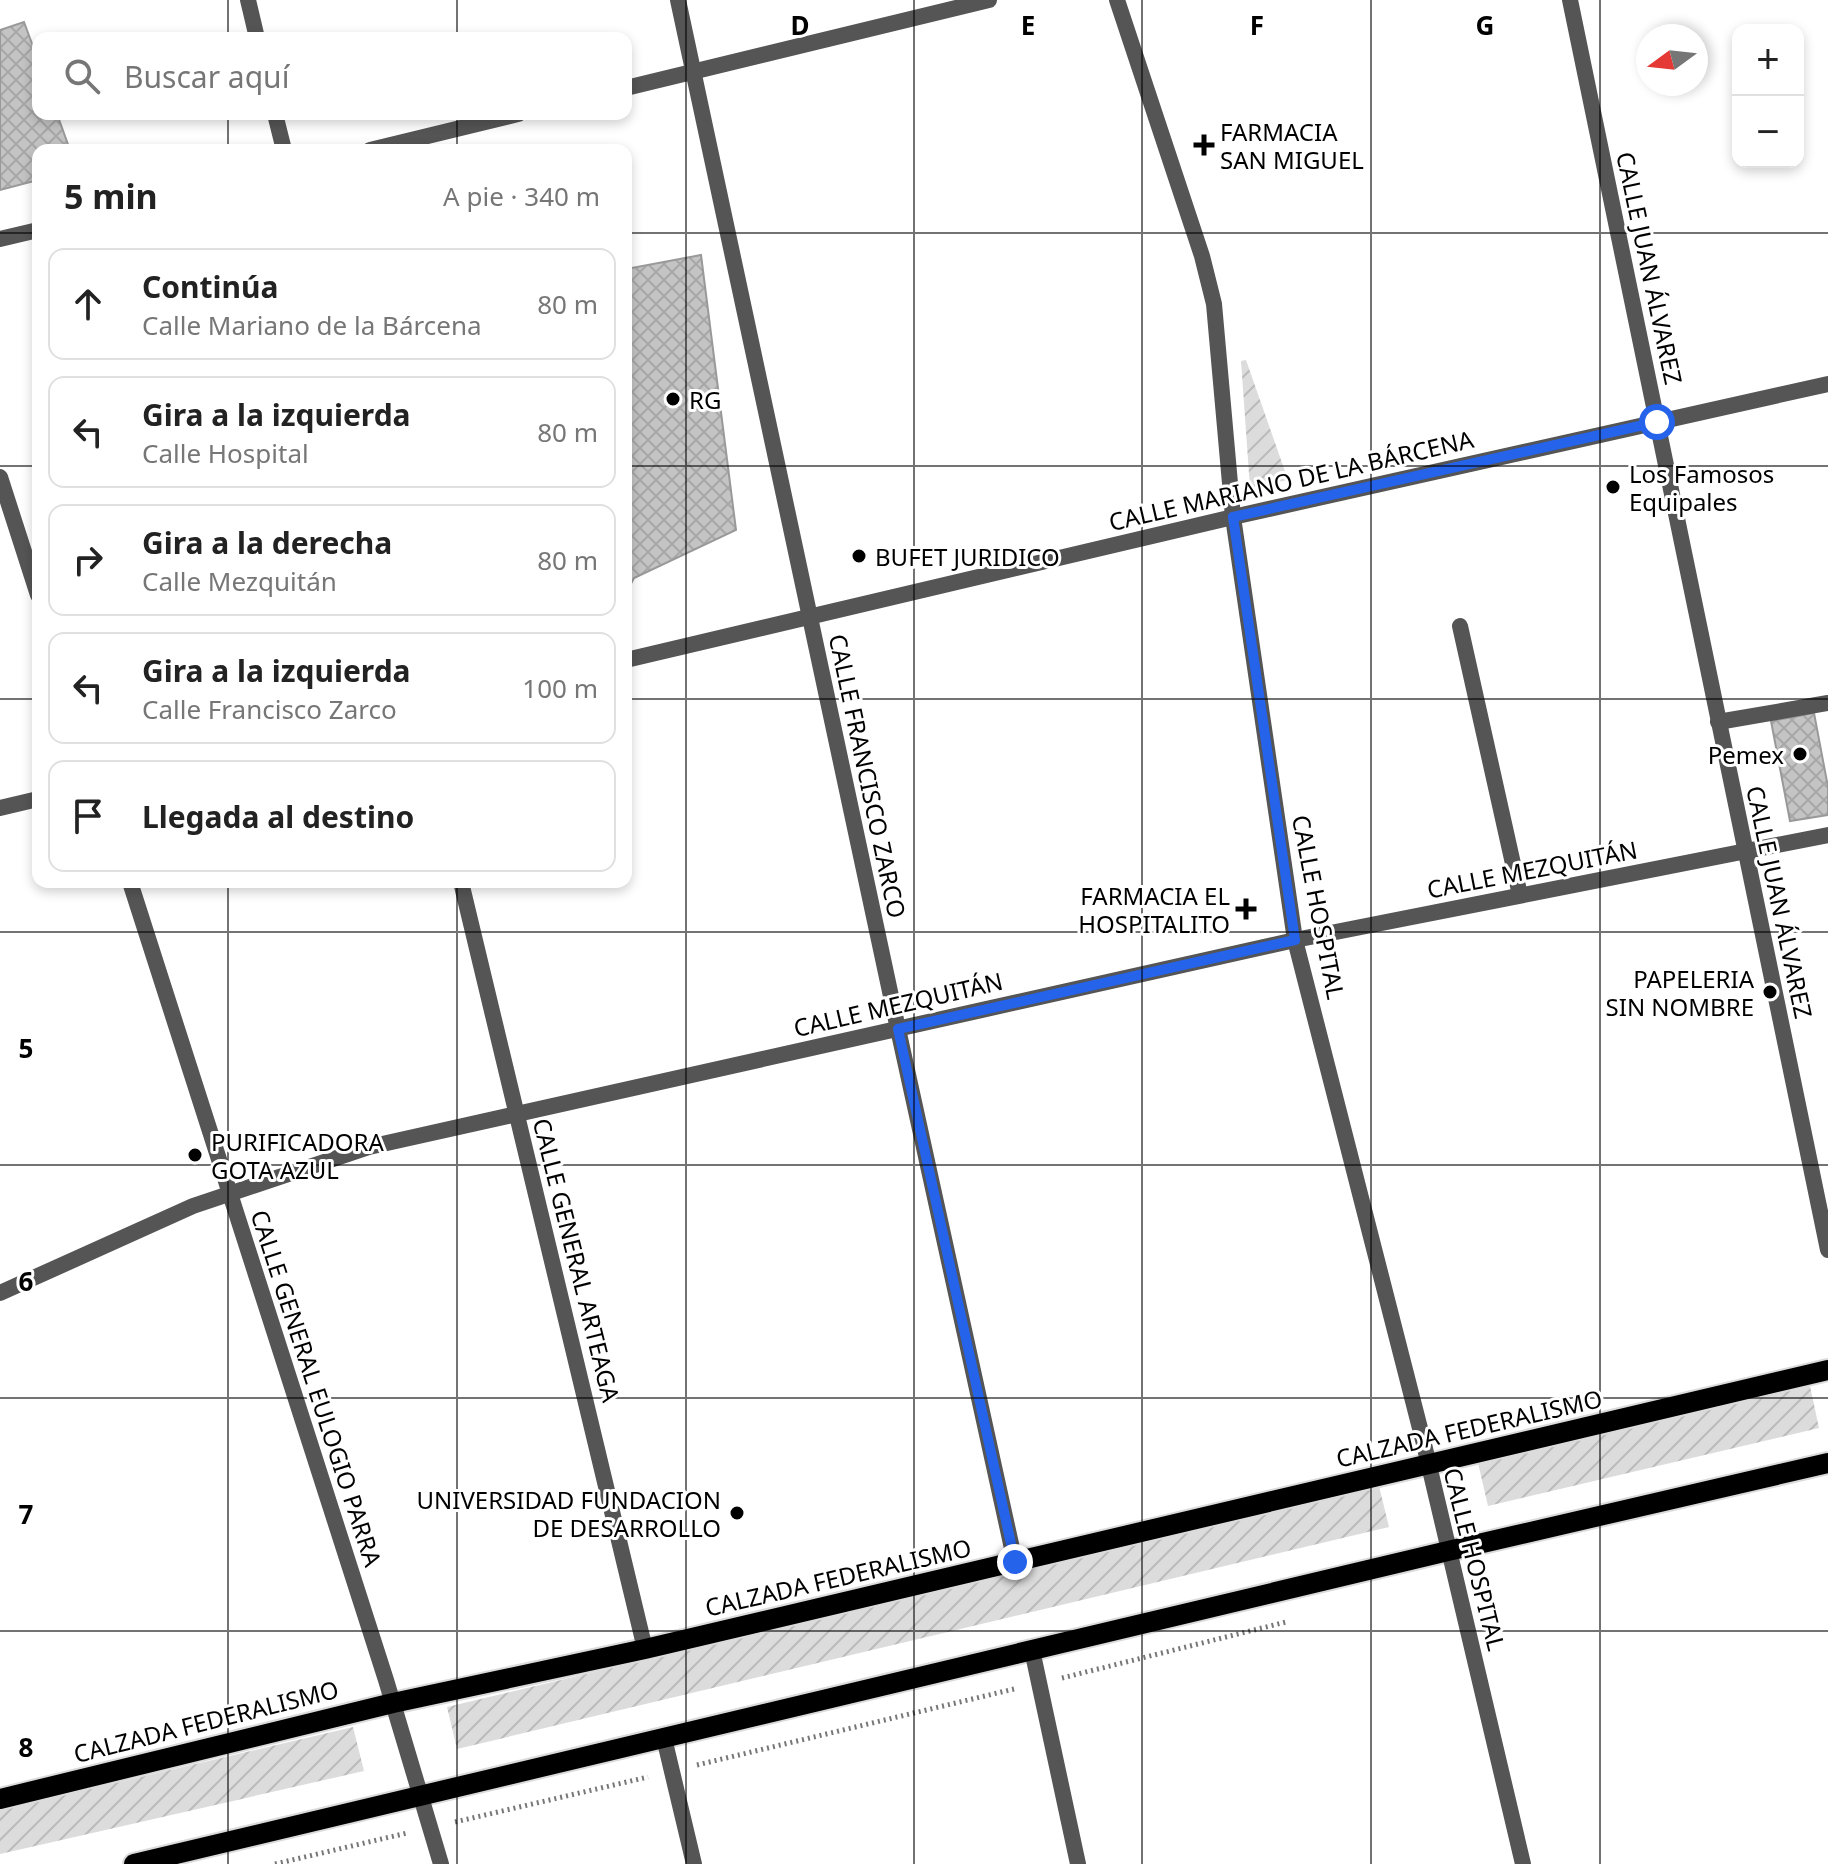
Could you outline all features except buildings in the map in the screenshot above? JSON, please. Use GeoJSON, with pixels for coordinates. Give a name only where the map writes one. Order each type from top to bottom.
{"type":"FeatureCollection","features":[{"type":"Feature","properties":{"kind":"main road","name":"CALZADA FEDERALISMO"},"geometry":{"type":"LineString","coordinates":[[0,1799],[393,1703],[645,1649],[1828,1370]]}},
{"type":"Feature","properties":{"kind":"main road"},"geometry":{"type":"LineString","coordinates":[[134,1864],[1828,1463]]}},
{"type":"Feature","properties":{"kind":"street"},"geometry":{"type":"LineString","coordinates":[[248,0],[256,32]]}},
{"type":"Feature","properties":{"kind":"street","name":"CALLE FRANCISCO ZARCO"},"geometry":{"type":"LineString","coordinates":[[678,0],[1015,1562]]}},
{"type":"Feature","properties":{"kind":"street"},"geometry":{"type":"LineString","coordinates":[[632,86],[989,0]]}},
{"type":"Feature","properties":{"kind":"street","name":"CALLE HOSPITAL"},"geometry":{"type":"LineString","coordinates":[[1117,0],[1202,256],[1214,304],[1233,517],[1295,940],[1423,1440],[1523,1864]]}},
{"type":"Feature","properties":{"kind":"street","name":"CALLE JUAN ÁLVAREZ"},"geometry":{"type":"LineString","coordinates":[[1570,0],[1828,1250]]}},
{"type":"Feature","properties":{"kind":"street"},"geometry":{"type":"LineString","coordinates":[[276,120],[282,144]]}},
{"type":"Feature","properties":{"kind":"street"},"geometry":{"type":"LineString","coordinates":[[395,144],[493,120]]}},
{"type":"Feature","properties":{"kind":"street"},"geometry":{"type":"LineString","coordinates":[[0,239],[32,231]]}},
{"type":"Feature","properties":{"kind":"street","name":"CALLE MARIANO DE LA BÁRCENA"},"geometry":{"type":"LineString","coordinates":[[632,659],[1233,517],[1828,384]]}},
{"type":"Feature","properties":{"kind":"street"},"geometry":{"type":"LineString","coordinates":[[0,477],[32,576]]}},
{"type":"Feature","properties":{"kind":"street"},"geometry":{"type":"LineString","coordinates":[[1460,626],[1520,895]]}},
{"type":"Feature","properties":{"kind":"street"},"geometry":{"type":"LineString","coordinates":[[1718,722],[1828,703]]}},
{"type":"Feature","properties":{"kind":"street"},"geometry":{"type":"LineString","coordinates":[[0,808],[32,800]]}},
{"type":"Feature","properties":{"kind":"street","name":"CALLE MEZQUITÁN"},"geometry":{"type":"LineString","coordinates":[[0,1293],[193,1206],[369,1147],[1295,940],[1828,835]]}},
{"type":"Feature","properties":{"kind":"street","name":"CALLE GENERAL EULOGIO PARRA"},"geometry":{"type":"LineString","coordinates":[[132,888],[393,1703],[441,1864]]}},
{"type":"Feature","properties":{"kind":"street","name":"CALLE GENERAL ARTEAGA"},"geometry":{"type":"LineString","coordinates":[[462,888],[645,1649]]}},
{"type":"Feature","properties":{"kind":"street"},"geometry":{"type":"LineString","coordinates":[[1032,1650],[1078,1864]]}},
{"type":"Feature","properties":{"kind":"street"},"geometry":{"type":"LineString","coordinates":[[664,1738],[694,1864]]}},
{"type":"Feature","properties":{"kind":"shaded area"},"geometry":{"type":"Polygon","coordinates":[[[1246,360],[1288,480],[1250,488],[1241,361],[1246,360]]]}},
{"type":"Feature","properties":{"kind":"shaded area"},"geometry":{"type":"Polygon","coordinates":[[[1810,1386],[1819,1428],[1488,1506],[1478,1463],[1810,1386]]]}},
{"type":"Feature","properties":{"kind":"shaded area"},"geometry":{"type":"Polygon","coordinates":[[[1379,1486],[1389,1527],[457,1749],[447,1707],[1379,1486]]]}},
{"type":"Feature","properties":{"kind":"shaded area"},"geometry":{"type":"Polygon","coordinates":[[[353,1727],[364,1771],[0,1854],[0,1810],[353,1727]]]}},
{"type":"Feature","properties":{"kind":"place","name":"FARMACIA SAN MIGUEL"},"geometry":{"type":"Point","coordinates":[1204,145]}},
{"type":"Feature","properties":{"kind":"place","name":"RG"},"geometry":{"type":"Point","coordinates":[673,399]}},
{"type":"Feature","properties":{"kind":"place","name":"Los Famosos Equipales"},"geometry":{"type":"Point","coordinates":[1613,487]}},
{"type":"Feature","properties":{"kind":"place","name":"BUFET JURIDICO"},"geometry":{"type":"Point","coordinates":[859,556]}},
{"type":"Feature","properties":{"kind":"place","name":"Pemex"},"geometry":{"type":"Point","coordinates":[1800,754]}},
{"type":"Feature","properties":{"kind":"place","name":"FARMACIA EL HOSPITALITO"},"geometry":{"type":"Point","coordinates":[1246,909]}},
{"type":"Feature","properties":{"kind":"place","name":"PAPELERIA SIN NOMBRE"},"geometry":{"type":"Point","coordinates":[1770,992]}},
{"type":"Feature","properties":{"kind":"place","name":"PURIFICADORA GOTA AZUL"},"geometry":{"type":"Point","coordinates":[195,1155]}},
{"type":"Feature","properties":{"kind":"place","name":"UNIVERSIDAD FUNDACION DE DESARROLLO"},"geometry":{"type":"Point","coordinates":[737,1513]}},
{"type":"Feature","properties":{"kind":"route"},"geometry":{"type":"LineString","coordinates":[[1015,1562],[898,1029],[1295,940],[1233,517],[1657,422]]}}]}
